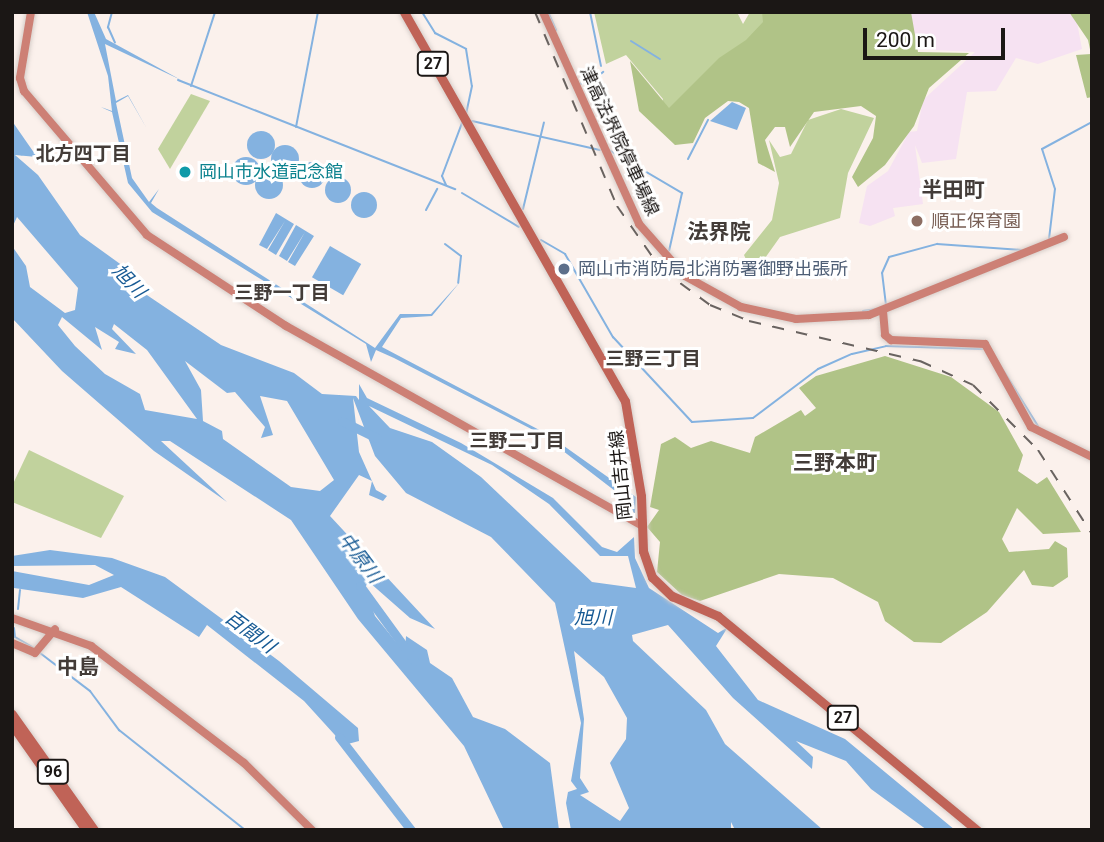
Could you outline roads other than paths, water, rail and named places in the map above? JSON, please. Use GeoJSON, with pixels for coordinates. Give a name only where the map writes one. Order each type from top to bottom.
{"type":"FeatureCollection","features":[{"type":"Feature","properties":{"kind":"main road","name":"岡山吉井線"},"geometry":{"type":"LineString","coordinates":[[404,12],[625,401],[646,565],[661,587],[718,616],[977,830]]}},
{"type":"Feature","properties":{"kind":"main road","name":"96"},"geometry":{"type":"LineString","coordinates":[[12,714],[94,830]]}},
{"type":"Feature","properties":{"kind":"main road","name":"96"},"geometry":{"type":"LineString","coordinates":[[12,725],[86,830]]}},
{"type":"Feature","properties":{"kind":"street"},"geometry":{"type":"LineString","coordinates":[[31,12],[21,84],[147,235],[286,326],[642,526]]}},
{"type":"Feature","properties":{"kind":"street","name":"津高法界院停車場線"},"geometry":{"type":"LineString","coordinates":[[543,12],[604,150],[645,232],[704,289],[779,317],[833,319],[883,311],[1064,237]]}},
{"type":"Feature","properties":{"kind":"street"},"geometry":{"type":"LineString","coordinates":[[883,311],[884,333],[891,340],[987,349],[1031,427],[1092,457]]}},
{"type":"Feature","properties":{"kind":"street"},"geometry":{"type":"LineString","coordinates":[[12,618],[55,629],[91,646],[244,763],[312,830]]}},
{"type":"Feature","properties":{"kind":"street"},"geometry":{"type":"LineString","coordinates":[[12,643],[34,653],[47,646],[55,629]]}},
{"type":"Feature","properties":{"kind":"water"},"geometry":{"type":"Polygon","coordinates":[[[87,12],[94,12],[106,39],[181,80],[105,44],[116,101],[128,95],[147,129],[128,96],[116,103],[132,178],[149,202],[159,189],[151,203],[157,208],[375,348],[400,314],[431,314],[460,282],[432,316],[401,318],[382,347],[547,434],[636,497],[635,514],[619,494],[541,434],[376,350],[371,362],[366,344],[152,212],[128,183],[112,112],[101,107],[112,111],[108,76],[87,12]]]}},
{"type":"Feature","properties":{"kind":"water"},"geometry":{"type":"Polygon","coordinates":[[[732,102],[746,108],[737,130],[710,121],[732,102]]]}},
{"type":"Feature","properties":{"kind":"water","name":"旭川"},"geometry":{"type":"Polygon","coordinates":[[[12,121],[37,157],[15,155],[38,175],[80,235],[123,266],[135,287],[221,345],[294,373],[322,394],[356,396],[359,400],[359,384],[367,398],[461,443],[553,498],[602,547],[617,552],[634,537],[635,558],[649,588],[718,633],[728,627],[716,646],[758,700],[845,739],[955,830],[927,830],[871,789],[846,761],[796,741],[813,757],[812,769],[733,698],[668,625],[632,635],[633,641],[706,710],[725,744],[823,830],[735,830],[731,822],[731,830],[571,830],[566,803],[568,792],[577,789],[571,781],[581,723],[555,603],[491,537],[406,493],[375,456],[353,398],[359,452],[372,481],[359,475],[330,516],[435,629],[410,618],[369,582],[365,587],[375,616],[405,653],[406,636],[427,650],[430,663],[452,678],[473,717],[505,729],[550,763],[559,830],[504,830],[464,746],[358,619],[291,520],[170,441],[161,441],[227,502],[154,451],[62,371],[12,318],[12,246],[26,266],[30,287],[65,313],[75,310],[78,288],[17,217],[12,228],[12,121]],[[62,317],[58,325],[75,346],[105,374],[140,394],[145,410],[197,419],[147,350],[114,324],[112,329],[136,354],[115,349],[119,342],[95,327],[102,350],[62,317]],[[185,361],[201,390],[203,421],[222,431],[223,439],[291,487],[320,491],[334,480],[287,401],[260,396],[273,435],[261,438],[265,427],[235,392],[227,393],[185,361]],[[369,406],[390,428],[432,442],[481,477],[592,582],[636,588],[628,556],[600,556],[549,504],[492,465],[369,406]],[[574,651],[584,719],[580,778],[589,792],[580,795],[620,821],[629,808],[610,763],[626,739],[627,718],[604,677],[574,651]]]}},
{"type":"Feature","properties":{"kind":"water"},"geometry":{"type":"Polygon","coordinates":[[[261,131],[271,135],[275,145],[271,155],[261,159],[251,155],[247,145],[251,135],[261,131]]]}},
{"type":"Feature","properties":{"kind":"water"},"geometry":{"type":"Polygon","coordinates":[[[285,145],[295,149],[299,159],[295,169],[285,173],[275,169],[271,159],[275,149],[285,145]]]}},
{"type":"Feature","properties":{"kind":"water"},"geometry":{"type":"Polygon","coordinates":[[[246,157],[256,161],[260,171],[256,181],[246,185],[236,181],[232,171],[236,161],[246,157]]]}},
{"type":"Feature","properties":{"kind":"water"},"geometry":{"type":"Polygon","coordinates":[[[312,162],[321,166],[325,175],[321,184],[312,188],[303,184],[299,175],[303,166],[312,162]]]}},
{"type":"Feature","properties":{"kind":"water"},"geometry":{"type":"Polygon","coordinates":[[[269,171],[279,175],[283,185],[279,195],[269,199],[259,195],[255,185],[259,175],[269,171]]]}},
{"type":"Feature","properties":{"kind":"water"},"geometry":{"type":"Polygon","coordinates":[[[338,177],[347,181],[351,190],[347,199],[338,203],[329,199],[325,190],[329,181],[338,177]]]}},
{"type":"Feature","properties":{"kind":"water"},"geometry":{"type":"Polygon","coordinates":[[[364,192],[373,196],[377,205],[373,214],[364,218],[355,214],[351,205],[355,196],[364,192]]]}},
{"type":"Feature","properties":{"kind":"water"},"geometry":{"type":"Polygon","coordinates":[[[276,213],[294,224],[276,255],[268,250],[285,221],[267,249],[259,245],[276,213]]]}},
{"type":"Feature","properties":{"kind":"water"},"geometry":{"type":"Polygon","coordinates":[[[296,225],[314,236],[295,266],[288,262],[305,232],[287,261],[279,256],[296,225]]]}},
{"type":"Feature","properties":{"kind":"water"},"geometry":{"type":"Polygon","coordinates":[[[330,246],[361,264],[343,295],[312,277],[330,246]]]}},
{"type":"Feature","properties":{"kind":"water"},"geometry":{"type":"Polygon","coordinates":[[[372,481],[376,490],[387,496],[383,501],[369,495],[372,481]]]}},
{"type":"Feature","properties":{"kind":"water"},"geometry":{"type":"Polygon","coordinates":[[[50,550],[112,558],[165,577],[279,661],[358,728],[359,741],[344,745],[304,701],[207,625],[199,637],[121,587],[83,598],[14,588],[12,571],[89,585],[114,575],[95,565],[12,566],[12,556],[50,550]]]}},
{"type":"Feature","properties":{"kind":"waterway"},"geometry":{"type":"LineString","coordinates":[[112,12],[108,27],[115,43]]}},
{"type":"Feature","properties":{"kind":"waterway"},"geometry":{"type":"LineString","coordinates":[[191,86],[215,12]]}},
{"type":"Feature","properties":{"kind":"waterway"},"geometry":{"type":"LineString","coordinates":[[296,127],[318,12]]}},
{"type":"Feature","properties":{"kind":"waterway"},"geometry":{"type":"LineString","coordinates":[[422,12],[435,33],[466,49],[472,86],[466,115]]}},
{"type":"Feature","properties":{"kind":"waterway"},"geometry":{"type":"LineString","coordinates":[[548,12],[556,30]]}},
{"type":"Feature","properties":{"kind":"waterway"},"geometry":{"type":"LineString","coordinates":[[590,12],[601,66]]}},
{"type":"Feature","properties":{"kind":"waterway"},"geometry":{"type":"LineString","coordinates":[[631,41],[660,59]]}},
{"type":"Feature","properties":{"kind":"waterway"},"geometry":{"type":"LineString","coordinates":[[595,79],[603,72]]}},
{"type":"Feature","properties":{"kind":"waterway"},"geometry":{"type":"LineString","coordinates":[[178,80],[455,189]]}},
{"type":"Feature","properties":{"kind":"waterway"},"geometry":{"type":"LineString","coordinates":[[580,84],[586,82]]}},
{"type":"Feature","properties":{"kind":"waterway"},"geometry":{"type":"LineString","coordinates":[[688,159],[708,120]]}},
{"type":"Feature","properties":{"kind":"waterway"},"geometry":{"type":"LineString","coordinates":[[472,121],[600,150]]}},
{"type":"Feature","properties":{"kind":"waterway"},"geometry":{"type":"LineString","coordinates":[[523,209],[544,122]]}},
{"type":"Feature","properties":{"kind":"waterway"},"geometry":{"type":"LineString","coordinates":[[1049,239],[1055,189],[1042,149],[1092,122]]}},
{"type":"Feature","properties":{"kind":"waterway"},"geometry":{"type":"LineString","coordinates":[[446,185],[442,176],[462,123]]}},
{"type":"Feature","properties":{"kind":"waterway"},"geometry":{"type":"LineString","coordinates":[[609,150],[682,193],[669,251]]}},
{"type":"Feature","properties":{"kind":"waterway"},"geometry":{"type":"LineString","coordinates":[[426,210],[437,189]]}},
{"type":"Feature","properties":{"kind":"waterway"},"geometry":{"type":"LineString","coordinates":[[462,193],[519,227]]}},
{"type":"Feature","properties":{"kind":"waterway"},"geometry":{"type":"LineString","coordinates":[[541,240],[565,254],[613,337],[692,422],[753,418],[818,369],[852,354],[886,346],[985,349]]}},
{"type":"Feature","properties":{"kind":"waterway"},"geometry":{"type":"LineString","coordinates":[[445,244],[461,256],[458,283]]}},
{"type":"Feature","properties":{"kind":"waterway"},"geometry":{"type":"LineString","coordinates":[[886,305],[882,273],[889,257],[937,244],[1022,250]]}},
{"type":"Feature","properties":{"kind":"waterway"},"geometry":{"type":"LineString","coordinates":[[863,311],[875,309]]}},
{"type":"Feature","properties":{"kind":"waterway"},"geometry":{"type":"LineString","coordinates":[[990,349],[1038,426]]}},
{"type":"Feature","properties":{"kind":"waterway","name":"旭川"},"geometry":{"type":"LineString","coordinates":[[342,421],[377,438]]}},
{"type":"Feature","properties":{"kind":"waterway","name":"中原川"},"geometry":{"type":"LineString","coordinates":[[360,586],[414,660]]}},
{"type":"Feature","properties":{"kind":"waterway"},"geometry":{"type":"LineString","coordinates":[[18,609],[20,590]]}},
{"type":"Feature","properties":{"kind":"waterway"},"geometry":{"type":"LineString","coordinates":[[14,628],[15,637],[36,649]]}},
{"type":"Feature","properties":{"kind":"waterway"},"geometry":{"type":"LineString","coordinates":[[40,653],[90,691],[119,730],[245,830]]}},
{"type":"Feature","properties":{"kind":"waterway","name":"百間川"},"geometry":{"type":"LineString","coordinates":[[339,737],[411,830]]}},
{"type":"Feature","properties":{"kind":"railway"},"geometry":{"type":"LineString","coordinates":[[535,12],[617,206],[661,269],[710,305],[749,321],[920,361],[973,385],[1038,450],[1092,534]]}},
{"type":"Feature","properties":{"kind":"place","name":"岡山市水道記念館"},"geometry":{"type":"Point","coordinates":[185,172]}},
{"type":"Feature","properties":{"kind":"place","name":"順正保育園"},"geometry":{"type":"Point","coordinates":[917,221]}},
{"type":"Feature","properties":{"kind":"place","name":"岡山市消防局北消防署御野出張所"},"geometry":{"type":"Point","coordinates":[564,269]}},
{"type":"Feature","properties":{"kind":"district","name":"北方四丁目"},"geometry":{"type":"Point","coordinates":[83,154]}},
{"type":"Feature","properties":{"kind":"district","name":"半田町"},"geometry":{"type":"Point","coordinates":[953,190]}},
{"type":"Feature","properties":{"kind":"district","name":"法界院"},"geometry":{"type":"Point","coordinates":[719,232]}},
{"type":"Feature","properties":{"kind":"district","name":"三野一丁目"},"geometry":{"type":"Point","coordinates":[282,293]}},
{"type":"Feature","properties":{"kind":"district","name":"三野三丁目"},"geometry":{"type":"Point","coordinates":[653,359]}},
{"type":"Feature","properties":{"kind":"district","name":"三野二丁目"},"geometry":{"type":"Point","coordinates":[517,441]}},
{"type":"Feature","properties":{"kind":"district","name":"三野本町"},"geometry":{"type":"Point","coordinates":[835,463]}},
{"type":"Feature","properties":{"kind":"district","name":"中島"},"geometry":{"type":"Point","coordinates":[78,667]}}]}
